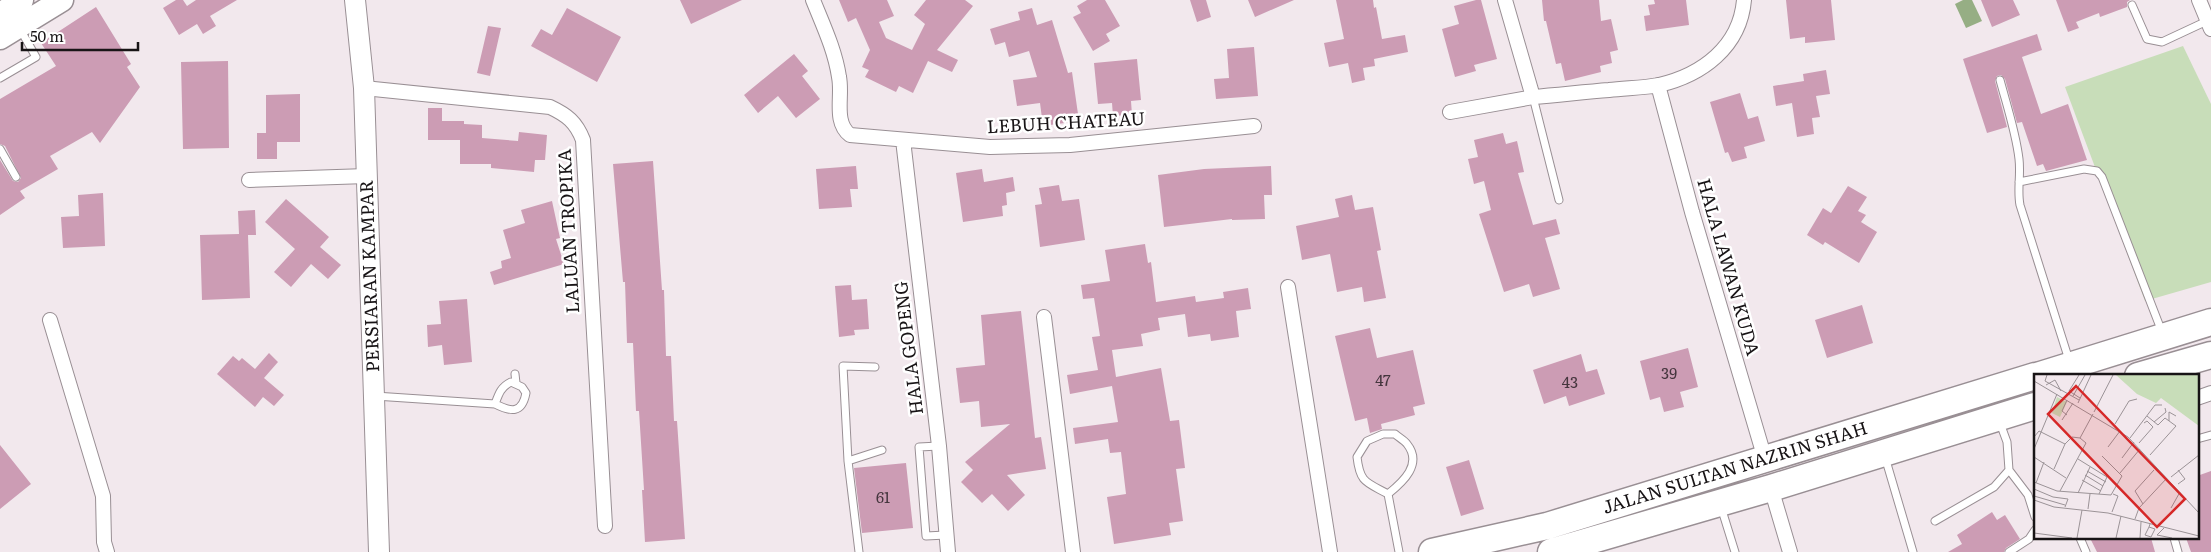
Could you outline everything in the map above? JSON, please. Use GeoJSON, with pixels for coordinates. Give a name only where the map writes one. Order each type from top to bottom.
{"type":"FeatureCollection","features":[{"type":"Feature","properties":{"kind":"highway","name":"JALAN SULTAN NAZRIN SHAH"},"geometry":{"type":"LineString","coordinates":[[2042,374],[2211,322]]}},
{"type":"Feature","properties":{"kind":"highway"},"geometry":{"type":"LineString","coordinates":[[2145,374],[2211,355]]}},
{"type":"Feature","properties":{"kind":"highway","name":"JALAN SULTAN NAZRIN SHAH"},"geometry":{"type":"LineString","coordinates":[[1432,552],[1547,526],[2034,377]]}},
{"type":"Feature","properties":{"kind":"highway","name":"JALAN SULTAN NAZRIN SHAH"},"geometry":{"type":"LineString","coordinates":[[1550,552],[1771,488],[1998,418],[2033,411]]}},
{"type":"Feature","properties":{"kind":"main road"},"geometry":{"type":"LineString","coordinates":[[0,14],[22,0]]}},
{"type":"Feature","properties":{"kind":"main road"},"geometry":{"type":"LineString","coordinates":[[0,38],[62,0]]}},
{"type":"Feature","properties":{"kind":"street","name":"PERSIARAN KAMPAR"},"geometry":{"type":"LineString","coordinates":[[355,0],[364,88],[379,552]]}},
{"type":"Feature","properties":{"kind":"street","name":"LEBUH CHATEAU"},"geometry":{"type":"LineString","coordinates":[[813,0],[829,40],[840,78],[840,121],[844,130],[850,135],[990,147],[1070,145],[1254,126]]}},
{"type":"Feature","properties":{"kind":"street"},"geometry":{"type":"LineString","coordinates":[[1505,0],[1533,97]]}},
{"type":"Feature","properties":{"kind":"street"},"geometry":{"type":"LineString","coordinates":[[1450,112],[1533,97],[1658,85],[1690,75],[1712,62],[1732,40],[1743,15],[1744,0]]}},
{"type":"Feature","properties":{"kind":"street"},"geometry":{"type":"LineString","coordinates":[[2199,0],[2209,25]]}},
{"type":"Feature","properties":{"kind":"street","name":"HALA LAWAN KUDA"},"geometry":{"type":"LineString","coordinates":[[1658,85],[1692,212],[1765,459]]}},
{"type":"Feature","properties":{"kind":"street","name":"LALUAN TROPIKA"},"geometry":{"type":"LineString","coordinates":[[364,88],[550,107],[566,114],[577,126],[583,140],[605,526]]}},
{"type":"Feature","properties":{"kind":"street","name":"HALA GOPENG"},"geometry":{"type":"LineString","coordinates":[[903,140],[939,446],[948,552]]}},
{"type":"Feature","properties":{"kind":"street"},"geometry":{"type":"LineString","coordinates":[[249,180],[367,176]]}},
{"type":"Feature","properties":{"kind":"street"},"geometry":{"type":"LineString","coordinates":[[1288,287],[1330,552]]}},
{"type":"Feature","properties":{"kind":"street"},"geometry":{"type":"LineString","coordinates":[[1044,317],[1073,552]]}},
{"type":"Feature","properties":{"kind":"street"},"geometry":{"type":"LineString","coordinates":[[50,320],[103,496],[104,542],[107,552]]}},
{"type":"Feature","properties":{"kind":"street"},"geometry":{"type":"LineString","coordinates":[[2198,398],[2211,393]]}},
{"type":"Feature","properties":{"kind":"street"},"geometry":{"type":"LineString","coordinates":[[1771,488],[1790,552]]}},
{"type":"Feature","properties":{"kind":"lane"},"geometry":{"type":"LineString","coordinates":[[2132,5],[2148,39],[2162,42],[2209,25]]}},
{"type":"Feature","properties":{"kind":"lane"},"geometry":{"type":"LineString","coordinates":[[0,78],[36,57],[19,27]]}},
{"type":"Feature","properties":{"kind":"lane"},"geometry":{"type":"LineString","coordinates":[[2000,80],[2020,160],[2017,192],[2020,205],[2071,365]]}},
{"type":"Feature","properties":{"kind":"lane"},"geometry":{"type":"LineString","coordinates":[[1533,97],[1559,200]]}},
{"type":"Feature","properties":{"kind":"lane"},"geometry":{"type":"LineString","coordinates":[[0,148],[16,177]]}},
{"type":"Feature","properties":{"kind":"lane"},"geometry":{"type":"LineString","coordinates":[[2019,182],[2084,169],[2097,172],[2102,177],[2164,337]]}},
{"type":"Feature","properties":{"kind":"lane"},"geometry":{"type":"LineString","coordinates":[[859,552],[848,461],[843,366],[875,367]]}},
{"type":"Feature","properties":{"kind":"lane"},"geometry":{"type":"LineString","coordinates":[[374,396],[495,404],[508,410],[517,409],[524,402],[526,393],[516,382],[515,374]]}},
{"type":"Feature","properties":{"kind":"lane"},"geometry":{"type":"LineString","coordinates":[[495,404],[504,385],[516,382]]}},
{"type":"Feature","properties":{"kind":"lane"},"geometry":{"type":"LineString","coordinates":[[1998,418],[2007,442],[2009,470],[2028,495],[2034,514]]}},
{"type":"Feature","properties":{"kind":"lane"},"geometry":{"type":"LineString","coordinates":[[1383,434],[1395,434],[1408,444],[1413,462],[1408,477],[1388,494],[1369,484],[1359,474],[1357,457],[1367,441],[1383,434]]}},
{"type":"Feature","properties":{"kind":"lane"},"geometry":{"type":"LineString","coordinates":[[2198,440],[2211,436]]}},
{"type":"Feature","properties":{"kind":"lane"},"geometry":{"type":"LineString","coordinates":[[939,446],[919,447],[919,457],[926,536],[946,535]]}},
{"type":"Feature","properties":{"kind":"lane"},"geometry":{"type":"LineString","coordinates":[[848,461],[882,450]]}},
{"type":"Feature","properties":{"kind":"lane"},"geometry":{"type":"LineString","coordinates":[[1883,452],[1913,552]]}},
{"type":"Feature","properties":{"kind":"lane"},"geometry":{"type":"LineString","coordinates":[[1935,521],[1994,487],[2009,470]]}},
{"type":"Feature","properties":{"kind":"lane"},"geometry":{"type":"LineString","coordinates":[[1388,494],[1399,552]]}},
{"type":"Feature","properties":{"kind":"lane"},"geometry":{"type":"LineString","coordinates":[[1719,502],[1735,552]]}},
{"type":"Feature","properties":{"kind":"lane"},"geometry":{"type":"LineString","coordinates":[[2010,552],[2028,539],[2034,531]]}},
{"type":"Feature","properties":{"kind":"lane"},"geometry":{"type":"LineString","coordinates":[[2081,540],[2086,552]]}},
{"type":"Feature","properties":{"kind":"shaded area"},"geometry":{"type":"Polygon","coordinates":[[[1963,0],[1972,0],[1982,21],[1966,28],[1955,4],[1963,0]]]}},
{"type":"Feature","properties":{"kind":"shaded area"},"geometry":{"type":"Polygon","coordinates":[[[2183,46],[2211,104],[2211,282],[2145,301],[2065,87],[2183,46]]]}},
{"type":"Feature","properties":{"kind":"building"},"geometry":{"type":"Polygon","coordinates":[[[176,0],[183,0],[187,6],[196,0],[237,0],[210,16],[216,26],[203,34],[197,24],[179,35],[163,8],[176,0]]]}},
{"type":"Feature","properties":{"kind":"building"},"geometry":{"type":"Polygon","coordinates":[[[680,0],[742,0],[691,24],[680,0]]]}},
{"type":"Feature","properties":{"kind":"building"},"geometry":{"type":"Polygon","coordinates":[[[839,0],[887,0],[894,16],[879,22],[886,38],[912,50],[925,24],[914,15],[926,0],[965,0],[973,6],[937,50],[958,60],[952,72],[928,61],[913,93],[899,86],[896,92],[865,77],[869,70],[862,67],[870,50],[856,18],[848,22],[839,0]]]}},
{"type":"Feature","properties":{"kind":"building"},"geometry":{"type":"Polygon","coordinates":[[[1087,0],[1105,0],[1120,26],[1106,34],[1110,41],[1093,51],[1073,17],[1081,13],[1077,6],[1087,0]]]}},
{"type":"Feature","properties":{"kind":"building"},"geometry":{"type":"Polygon","coordinates":[[[1190,0],[1206,0],[1211,17],[1197,22],[1190,0]]]}},
{"type":"Feature","properties":{"kind":"building"},"geometry":{"type":"Polygon","coordinates":[[[1248,0],[1294,0],[1255,17],[1248,0]]]}},
{"type":"Feature","properties":{"kind":"building"},"geometry":{"type":"Polygon","coordinates":[[[1336,0],[1373,0],[1382,39],[1405,35],[1408,52],[1374,59],[1375,66],[1363,68],[1365,80],[1352,83],[1348,63],[1329,67],[1324,43],[1344,39],[1336,0]]]}},
{"type":"Feature","properties":{"kind":"building"},"geometry":{"type":"Polygon","coordinates":[[[1481,0],[1497,59],[1474,65],[1476,71],[1455,77],[1442,29],[1459,24],[1454,6],[1481,0]]]}},
{"type":"Feature","properties":{"kind":"building"},"geometry":{"type":"Polygon","coordinates":[[[1542,0],[1599,0],[1601,21],[1611,19],[1618,50],[1610,52],[1612,63],[1600,66],[1601,72],[1565,81],[1561,63],[1556,64],[1546,21],[1544,21],[1542,0]]]}},
{"type":"Feature","properties":{"kind":"building"},"geometry":{"type":"Polygon","coordinates":[[[1654,0],[1686,0],[1689,25],[1646,31],[1644,16],[1650,15],[1648,5],[1655,4],[1654,0]]]}},
{"type":"Feature","properties":{"kind":"building"},"geometry":{"type":"Polygon","coordinates":[[[1786,0],[1831,0],[1835,40],[1805,43],[1805,37],[1790,39],[1786,0]]]}},
{"type":"Feature","properties":{"kind":"building"},"geometry":{"type":"Polygon","coordinates":[[[1981,0],[2013,0],[2020,15],[1992,27],[1981,0]]]}},
{"type":"Feature","properties":{"kind":"building"},"geometry":{"type":"Polygon","coordinates":[[[2056,0],[2130,0],[2127,2],[2127,7],[2100,17],[2099,13],[2076,22],[2079,28],[2068,32],[2056,0]]]}},
{"type":"Feature","properties":{"kind":"building"},"geometry":{"type":"Polygon","coordinates":[[[96,7],[131,64],[127,67],[140,87],[100,143],[92,132],[50,156],[58,169],[20,191],[25,198],[0,215],[0,160],[13,181],[18,182],[21,178],[5,146],[0,144],[0,99],[56,66],[41,43],[96,7]]]}},
{"type":"Feature","properties":{"kind":"building"},"geometry":{"type":"Polygon","coordinates":[[[567,8],[621,37],[597,82],[531,46],[541,29],[552,35],[567,8]]]}},
{"type":"Feature","properties":{"kind":"building"},"geometry":{"type":"Polygon","coordinates":[[[1032,8],[1037,25],[1052,20],[1068,73],[1072,72],[1079,121],[1043,126],[1040,103],[1017,106],[1013,80],[1037,77],[1029,51],[1009,57],[1005,42],[995,45],[990,29],[1020,20],[1018,12],[1032,8]]]}},
{"type":"Feature","properties":{"kind":"building"},"geometry":{"type":"Polygon","coordinates":[[[488,26],[501,28],[490,76],[477,73],[488,26]]]}},
{"type":"Feature","properties":{"kind":"building"},"geometry":{"type":"Polygon","coordinates":[[[2037,34],[2042,50],[2022,57],[2041,114],[2068,104],[2087,160],[2046,171],[2043,164],[2037,166],[2022,122],[2017,123],[2005,79],[2001,75],[1997,76],[1995,81],[2007,127],[1987,133],[1963,59],[2037,34]]]}},
{"type":"Feature","properties":{"kind":"building"},"geometry":{"type":"Polygon","coordinates":[[[1254,47],[1258,96],[1216,99],[1214,79],[1229,78],[1227,49],[1254,47]]]}},
{"type":"Feature","properties":{"kind":"building"},"geometry":{"type":"Polygon","coordinates":[[[794,54],[808,71],[802,76],[820,99],[796,118],[778,96],[758,113],[744,95],[794,54]]]}},
{"type":"Feature","properties":{"kind":"building"},"geometry":{"type":"Polygon","coordinates":[[[1137,59],[1141,100],[1131,101],[1132,115],[1113,116],[1112,103],[1098,104],[1094,63],[1137,59]]]}},
{"type":"Feature","properties":{"kind":"building"},"geometry":{"type":"Polygon","coordinates":[[[228,61],[229,148],[183,149],[181,62],[228,61]]]}},
{"type":"Feature","properties":{"kind":"building"},"geometry":{"type":"Polygon","coordinates":[[[1826,70],[1830,94],[1816,96],[1820,117],[1812,118],[1814,134],[1797,137],[1792,103],[1776,106],[1773,86],[1804,81],[1803,74],[1826,70]]]}},
{"type":"Feature","properties":{"kind":"building"},"geometry":{"type":"Polygon","coordinates":[[[1740,93],[1748,119],[1758,116],[1765,141],[1744,147],[1747,158],[1732,162],[1728,152],[1725,153],[1710,102],[1740,93]]]}},
{"type":"Feature","properties":{"kind":"building"},"geometry":{"type":"Polygon","coordinates":[[[300,94],[300,142],[277,142],[277,159],[257,159],[257,133],[266,133],[266,95],[300,94]]]}},
{"type":"Feature","properties":{"kind":"building"},"geometry":{"type":"Polygon","coordinates":[[[428,108],[442,108],[442,121],[464,121],[464,124],[482,125],[482,138],[518,141],[519,132],[547,135],[545,160],[535,160],[534,172],[491,168],[491,164],[460,164],[460,140],[428,140],[428,108]]]}},
{"type":"Feature","properties":{"kind":"building"},"geometry":{"type":"Polygon","coordinates":[[[1503,133],[1506,144],[1517,141],[1524,172],[1518,173],[1533,225],[1556,219],[1560,234],[1545,238],[1560,289],[1533,297],[1529,284],[1504,292],[1479,214],[1491,210],[1484,181],[1474,184],[1468,159],[1478,157],[1474,140],[1503,133]]]}},
{"type":"Feature","properties":{"kind":"building"},"geometry":{"type":"Polygon","coordinates":[[[653,161],[662,290],[664,290],[666,356],[671,356],[674,421],[677,421],[685,539],[645,542],[639,411],[636,411],[633,343],[627,343],[625,282],[623,282],[613,164],[653,161]]]}},
{"type":"Feature","properties":{"kind":"building"},"geometry":{"type":"Polygon","coordinates":[[[856,166],[858,189],[850,189],[852,207],[819,209],[816,169],[856,166]]]}},
{"type":"Feature","properties":{"kind":"building"},"geometry":{"type":"Polygon","coordinates":[[[1271,166],[1272,195],[1264,195],[1265,219],[1232,219],[1164,227],[1158,175],[1204,169],[1271,166]]]}},
{"type":"Feature","properties":{"kind":"building"},"geometry":{"type":"Polygon","coordinates":[[[982,169],[984,182],[1013,177],[1015,191],[1006,193],[1007,205],[1002,206],[1003,216],[963,222],[956,173],[982,169]]]}},
{"type":"Feature","properties":{"kind":"building"},"geometry":{"type":"Polygon","coordinates":[[[1059,185],[1062,201],[1079,199],[1085,240],[1040,247],[1035,205],[1042,204],[1039,188],[1059,185]]]}},
{"type":"Feature","properties":{"kind":"building"},"geometry":{"type":"Polygon","coordinates":[[[1848,186],[1867,197],[1858,211],[1866,215],[1861,222],[1877,232],[1859,263],[1825,242],[1823,245],[1807,235],[1823,208],[1831,213],[1848,186]]]}},
{"type":"Feature","properties":{"kind":"building"},"geometry":{"type":"Polygon","coordinates":[[[103,193],[105,246],[63,248],[61,217],[79,216],[78,195],[103,193]]]}},
{"type":"Feature","properties":{"kind":"building"},"geometry":{"type":"Polygon","coordinates":[[[1352,195],[1355,210],[1373,207],[1381,250],[1377,251],[1386,298],[1364,302],[1362,287],[1337,292],[1330,254],[1302,260],[1296,226],[1339,217],[1335,199],[1352,195]]]}},
{"type":"Feature","properties":{"kind":"building"},"geometry":{"type":"Polygon","coordinates":[[[286,199],[329,237],[320,247],[341,265],[328,279],[311,264],[291,287],[274,272],[295,249],[265,222],[286,199]]]}},
{"type":"Feature","properties":{"kind":"building"},"geometry":{"type":"Polygon","coordinates":[[[552,201],[560,238],[556,239],[564,264],[494,285],[490,272],[502,268],[501,261],[511,258],[503,230],[525,223],[521,210],[552,201]]]}},
{"type":"Feature","properties":{"kind":"building"},"geometry":{"type":"Polygon","coordinates":[[[255,210],[256,235],[248,235],[250,298],[202,300],[200,235],[239,234],[238,211],[255,210]]]}},
{"type":"Feature","properties":{"kind":"building"},"geometry":{"type":"Polygon","coordinates":[[[1145,244],[1148,263],[1151,262],[1156,302],[1195,296],[1196,302],[1224,298],[1223,292],[1248,288],[1251,309],[1236,311],[1239,337],[1211,341],[1210,334],[1188,337],[1185,314],[1158,318],[1160,330],[1141,334],[1143,346],[1112,350],[1116,377],[1161,368],[1170,421],[1179,420],[1185,468],[1176,469],[1183,521],[1169,523],[1171,535],[1114,544],[1107,497],[1126,494],[1121,452],[1110,453],[1108,439],[1075,444],[1073,428],[1118,422],[1112,386],[1070,394],[1067,375],[1098,370],[1092,337],[1100,336],[1094,298],[1083,299],[1081,285],[1110,281],[1105,250],[1145,244]]]}},
{"type":"Feature","properties":{"kind":"building"},"geometry":{"type":"Polygon","coordinates":[[[851,285],[852,300],[867,299],[869,329],[854,330],[855,335],[839,337],[835,286],[851,285]]]}},
{"type":"Feature","properties":{"kind":"building"},"geometry":{"type":"Polygon","coordinates":[[[467,299],[472,362],[444,365],[442,345],[428,347],[427,325],[441,324],[439,301],[467,299]]]}},
{"type":"Feature","properties":{"kind":"building"},"geometry":{"type":"Polygon","coordinates":[[[1862,305],[1873,343],[1827,358],[1815,320],[1862,305]]]}},
{"type":"Feature","properties":{"kind":"building"},"geometry":{"type":"Polygon","coordinates":[[[1021,311],[1035,438],[1041,437],[1046,469],[1007,475],[1025,495],[1008,511],[992,494],[982,503],[961,482],[973,470],[965,462],[1010,424],[981,427],[979,401],[960,403],[956,368],[985,365],[981,315],[1021,311]]]}},
{"type":"Feature","properties":{"kind":"building"},"geometry":{"type":"Polygon","coordinates":[[[1370,328],[1377,358],[1413,350],[1425,404],[1413,407],[1415,415],[1381,424],[1382,429],[1370,433],[1367,418],[1355,421],[1335,336],[1370,328]]]}},
{"type":"Feature","properties":{"kind":"building"},"geometry":{"type":"Polygon","coordinates":[[[1688,348],[1698,387],[1680,392],[1684,407],[1664,412],[1660,397],[1650,400],[1640,361],[1688,348]]]}},
{"type":"Feature","properties":{"kind":"building"},"geometry":{"type":"Polygon","coordinates":[[[269,353],[278,362],[264,378],[284,395],[274,406],[263,397],[255,407],[217,374],[233,356],[239,361],[242,358],[255,369],[269,353]]]}},
{"type":"Feature","properties":{"kind":"building"},"geometry":{"type":"Polygon","coordinates":[[[1581,354],[1586,372],[1597,369],[1605,394],[1569,406],[1566,396],[1544,404],[1533,370],[1581,354]]]}},
{"type":"Feature","properties":{"kind":"building"},"geometry":{"type":"Polygon","coordinates":[[[0,445],[31,484],[0,509],[0,445]]]}},
{"type":"Feature","properties":{"kind":"building"},"geometry":{"type":"Polygon","coordinates":[[[1469,460],[1484,509],[1461,516],[1446,467],[1469,460]]]}},
{"type":"Feature","properties":{"kind":"building"},"geometry":{"type":"Polygon","coordinates":[[[906,463],[913,528],[862,533],[854,468],[906,463]]]}},
{"type":"Feature","properties":{"kind":"building"},"geometry":{"type":"Polygon","coordinates":[[[2211,471],[2211,552],[2191,552],[2187,540],[2198,540],[2198,476],[2211,471]]]}},
{"type":"Feature","properties":{"kind":"building"},"geometry":{"type":"Polygon","coordinates":[[[1992,512],[1997,520],[2005,515],[2020,539],[2006,548],[2004,552],[1948,552],[1962,544],[1957,535],[1992,512]]]}},
{"type":"Feature","properties":{"kind":"building"},"geometry":{"type":"Polygon","coordinates":[[[2091,540],[2152,540],[2155,552],[2097,552],[2091,540]]]}}]}
